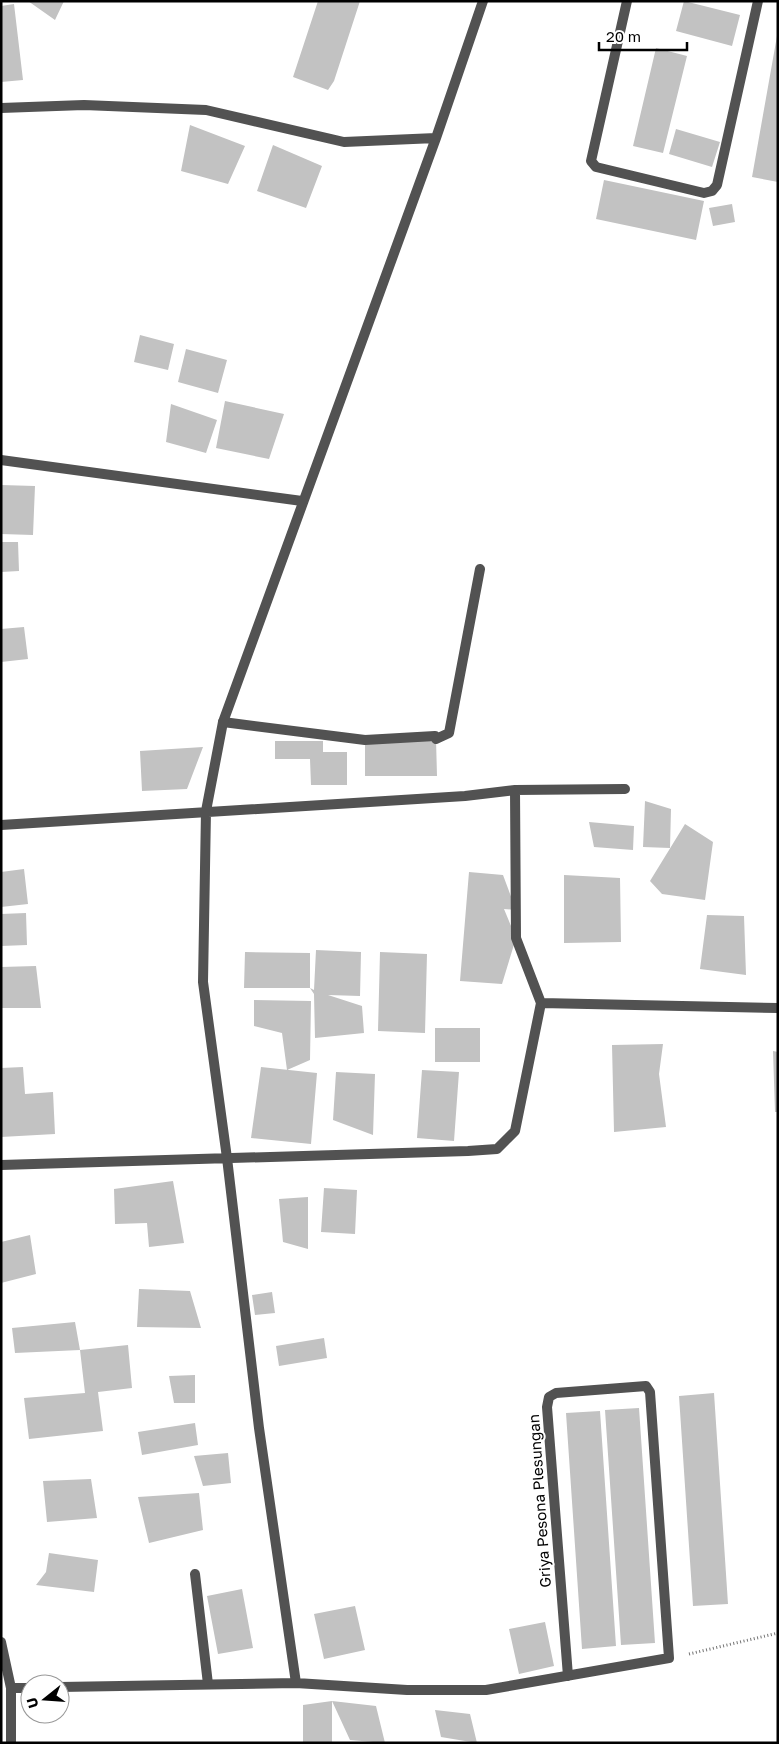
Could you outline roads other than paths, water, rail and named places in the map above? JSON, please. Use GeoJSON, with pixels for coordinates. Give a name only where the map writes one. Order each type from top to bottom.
{"type":"FeatureCollection","features":[{"type":"Feature","properties":{"kind":"street"},"geometry":{"type":"LineString","coordinates":[[296,1683],[260,1428],[203,982],[206,811],[223,722],[302,501],[436,138],[483,1]]}},
{"type":"Feature","properties":{"kind":"street"},"geometry":{"type":"LineString","coordinates":[[627,1],[591,161],[596,167],[704,193],[712,191],[717,185],[758,1]]}},
{"type":"Feature","properties":{"kind":"street"},"geometry":{"type":"LineString","coordinates":[[1,108],[84,105],[206,110],[344,142],[436,138]]}},
{"type":"Feature","properties":{"kind":"street"},"geometry":{"type":"LineString","coordinates":[[1,460],[302,501]]}},
{"type":"Feature","properties":{"kind":"street"},"geometry":{"type":"LineString","coordinates":[[223,722],[365,740],[434,736],[436,739],[449,733],[480,570]]}},
{"type":"Feature","properties":{"kind":"street"},"geometry":{"type":"LineString","coordinates":[[1,826],[206,811],[465,796],[515,790],[625,788]]}},
{"type":"Feature","properties":{"kind":"street"},"geometry":{"type":"LineString","coordinates":[[1,1165],[468,1151],[497,1148],[515,1131],[541,1003],[516,938],[515,790]]}},
{"type":"Feature","properties":{"kind":"street"},"geometry":{"type":"LineString","coordinates":[[541,1003],[778,1008]]}},
{"type":"Feature","properties":{"kind":"street","name":"Griya Pesona Plesungan"},"geometry":{"type":"LineString","coordinates":[[646,1386],[650,1392],[669,1658],[568,1676],[547,1407],[549,1397],[556,1393],[646,1386]]}},
{"type":"Feature","properties":{"kind":"street"},"geometry":{"type":"LineString","coordinates":[[195,1574],[208,1684]]}},
{"type":"Feature","properties":{"kind":"street"},"geometry":{"type":"LineString","coordinates":[[1,1642],[11,1688],[10,1743]]}},
{"type":"Feature","properties":{"kind":"street"},"geometry":{"type":"LineString","coordinates":[[70,1687],[296,1683],[407,1690],[486,1690],[568,1676]]}},
{"type":"Feature","properties":{"kind":"street"},"geometry":{"type":"LineString","coordinates":[[11,1688],[20,1688]]}}]}
